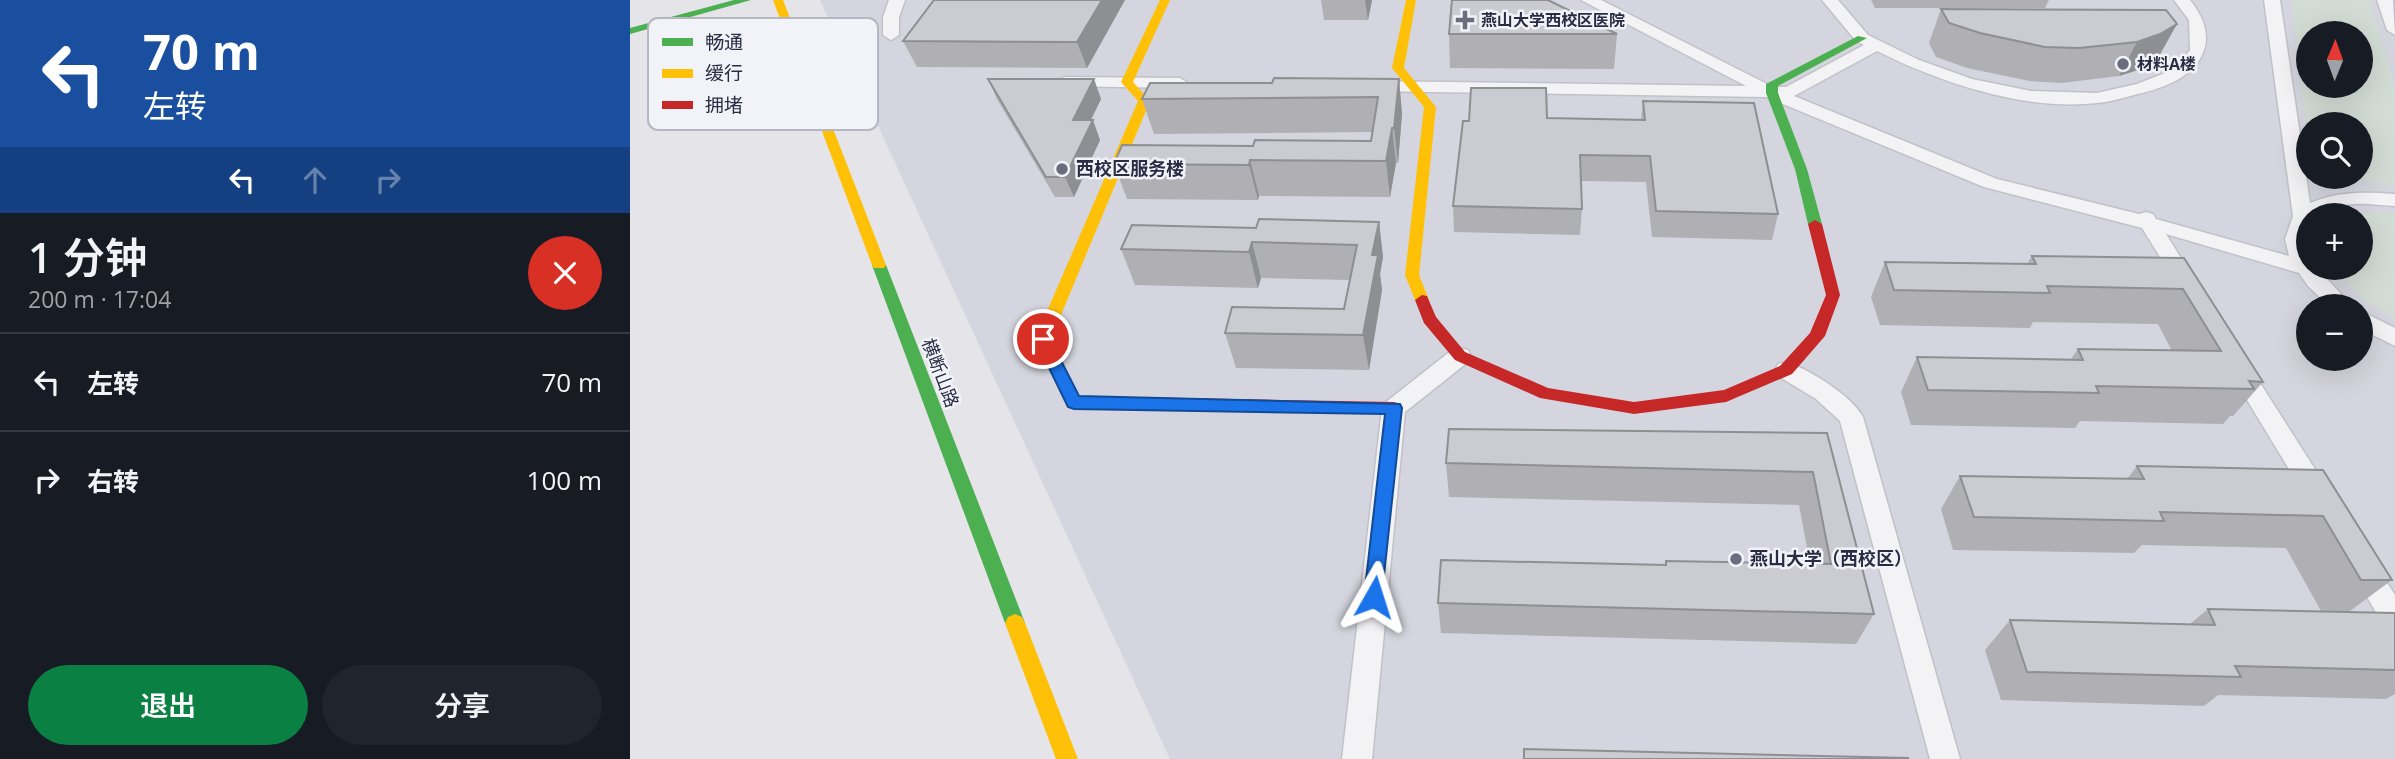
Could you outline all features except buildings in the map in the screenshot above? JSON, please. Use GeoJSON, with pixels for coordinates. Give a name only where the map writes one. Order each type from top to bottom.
{"type":"FeatureCollection","features":[{"type":"Feature","properties":{"kind":"street"},"geometry":{"type":"LineString","coordinates":[[679,18],[746,0]]}},
{"type":"Feature","properties":{"kind":"street","name":"横断山路"},"geometry":{"type":"LineString","coordinates":[[778,0],[785,18]]}},
{"type":"Feature","properties":{"kind":"street"},"geometry":{"type":"LineString","coordinates":[[891,35],[891,17],[897,0]]}},
{"type":"Feature","properties":{"kind":"street"},"geometry":{"type":"LineString","coordinates":[[1127,82],[1165,0]]}},
{"type":"Feature","properties":{"kind":"street"},"geometry":{"type":"LineString","coordinates":[[1410,0],[1398,68],[1402,77],[1427,97],[1430,107],[1412,275],[1429,319],[1460,356],[1546,394],[1634,408],[1726,396],[1786,370],[1817,336],[1833,295],[1778,90],[1604,0]]}},
{"type":"Feature","properties":{"kind":"street"},"geometry":{"type":"LineString","coordinates":[[1589,0],[1778,90],[1992,183],[2147,219],[2296,261]]}},
{"type":"Feature","properties":{"kind":"street"},"geometry":{"type":"LineString","coordinates":[[1830,0],[1868,42],[1968,83],[2031,96],[2097,98],[2142,88],[2181,73],[2198,50],[2197,20],[2182,0]]}},
{"type":"Feature","properties":{"kind":"street"},"geometry":{"type":"LineString","coordinates":[[2272,0],[2300,203]]}},
{"type":"Feature","properties":{"kind":"street"},"geometry":{"type":"LineString","coordinates":[[2385,0],[2395,30]]}},
{"type":"Feature","properties":{"kind":"street"},"geometry":{"type":"LineString","coordinates":[[630,31],[648,26]]}},
{"type":"Feature","properties":{"kind":"street"},"geometry":{"type":"LineString","coordinates":[[1347,85],[1778,90],[1868,42]]}},
{"type":"Feature","properties":{"kind":"street"},"geometry":{"type":"LineString","coordinates":[[1050,82],[1195,83]]}},
{"type":"Feature","properties":{"kind":"street"},"geometry":{"type":"LineString","coordinates":[[1127,82],[1144,101],[1043,339],[1074,402],[1394,408],[1460,356]]}},
{"type":"Feature","properties":{"kind":"street","name":"横断山路"},"geometry":{"type":"LineString","coordinates":[[827,130],[1067,759]]}},
{"type":"Feature","properties":{"kind":"street"},"geometry":{"type":"LineString","coordinates":[[2324,203],[2346,198],[2395,200]]}},
{"type":"Feature","properties":{"kind":"street"},"geometry":{"type":"LineString","coordinates":[[2147,219],[2200,304]]}},
{"type":"Feature","properties":{"kind":"street"},"geometry":{"type":"LineString","coordinates":[[2296,227],[2293,233],[2296,245]]}},
{"type":"Feature","properties":{"kind":"street"},"geometry":{"type":"LineString","coordinates":[[2314,280],[2327,294]]}},
{"type":"Feature","properties":{"kind":"street"},"geometry":{"type":"LineString","coordinates":[[2373,326],[2394,338]]}},
{"type":"Feature","properties":{"kind":"street"},"geometry":{"type":"LineString","coordinates":[[2229,351],[2330,514]]}},
{"type":"Feature","properties":{"kind":"street"},"geometry":{"type":"LineString","coordinates":[[1786,370],[1824,393],[1851,417],[1945,759]]}},
{"type":"Feature","properties":{"kind":"street"},"geometry":{"type":"LineString","coordinates":[[1357,759],[1394,408]]}},
{"type":"Feature","properties":{"kind":"street"},"geometry":{"type":"LineString","coordinates":[[2352,549],[2395,619]]}},
{"type":"Feature","properties":{"kind":"shaded area","name":"燕山大学（西校区）"},"geometry":{"type":"Polygon","coordinates":[[[820,0],[2395,0],[2395,759],[1170,759],[878,126],[878,18],[828,18],[820,0]]]}},
{"type":"Feature","properties":{"kind":"shaded area"},"geometry":{"type":"Polygon","coordinates":[[[2291,0],[2370,0],[2395,87],[2395,186],[2373,182],[2373,112],[2305,112],[2303,98],[2373,98],[2373,21],[2296,21],[2296,41],[2291,0]]]}},
{"type":"Feature","properties":{"kind":"shaded area"},"geometry":{"type":"Polygon","coordinates":[[[2373,213],[2395,213],[2395,319],[2373,305],[2373,294],[2357,294],[2345,280],[2373,280],[2373,213]]]}},
{"type":"Feature","properties":{"kind":"traffic: fast"},"geometry":{"type":"LineString","coordinates":[[679,18],[746,0]]}},
{"type":"Feature","properties":{"kind":"traffic: fast"},"geometry":{"type":"LineString","coordinates":[[630,31],[648,26]]}},
{"type":"Feature","properties":{"kind":"traffic: fast"},"geometry":{"type":"LineString","coordinates":[[1815,224],[1801,169],[1772,93],[1772,84],[1862,38]]}},
{"type":"Feature","properties":{"kind":"traffic: fast"},"geometry":{"type":"LineString","coordinates":[[879,265],[1015,623]]}},
{"type":"Feature","properties":{"kind":"traffic: slow"},"geometry":{"type":"LineString","coordinates":[[778,0],[785,18]]}},
{"type":"Feature","properties":{"kind":"traffic: slow"},"geometry":{"type":"LineString","coordinates":[[1063,380],[1043,339],[1144,101],[1127,82],[1165,0]]}},
{"type":"Feature","properties":{"kind":"traffic: slow"},"geometry":{"type":"LineString","coordinates":[[1411,0],[1398,68],[1430,107],[1412,275],[1422,300]]}},
{"type":"Feature","properties":{"kind":"traffic: slow"},"geometry":{"type":"LineString","coordinates":[[828,130],[879,265]]}},
{"type":"Feature","properties":{"kind":"traffic: slow"},"geometry":{"type":"LineString","coordinates":[[1015,623],[1067,759]]}},
{"type":"Feature","properties":{"kind":"traffic: jam"},"geometry":{"type":"LineString","coordinates":[[1422,300],[1429,319],[1460,356],[1546,394],[1634,408],[1726,396],[1786,370],[1817,336],[1833,295],[1815,224]]}},
{"type":"Feature","properties":{"kind":"traffic: jam"},"geometry":{"type":"LineString","coordinates":[[1063,380],[1074,402],[1394,408]]}},
{"type":"Feature","properties":{"kind":"place","name":"燕山大学西校区医院"},"geometry":{"type":"Point","coordinates":[1465,20]}},
{"type":"Feature","properties":{"kind":"place","name":"材料A楼"},"geometry":{"type":"Point","coordinates":[2123,64]}},
{"type":"Feature","properties":{"kind":"place","name":"西校区服务楼"},"geometry":{"type":"Point","coordinates":[1062,169]}},
{"type":"Feature","properties":{"kind":"place","name":"燕山大学（西校区）"},"geometry":{"type":"Point","coordinates":[1736,559]}},
{"type":"Feature","properties":{"kind":"route"},"geometry":{"type":"LineString","coordinates":[[1043,339],[1074,402],[1394,408],[1374,597]]}}]}
